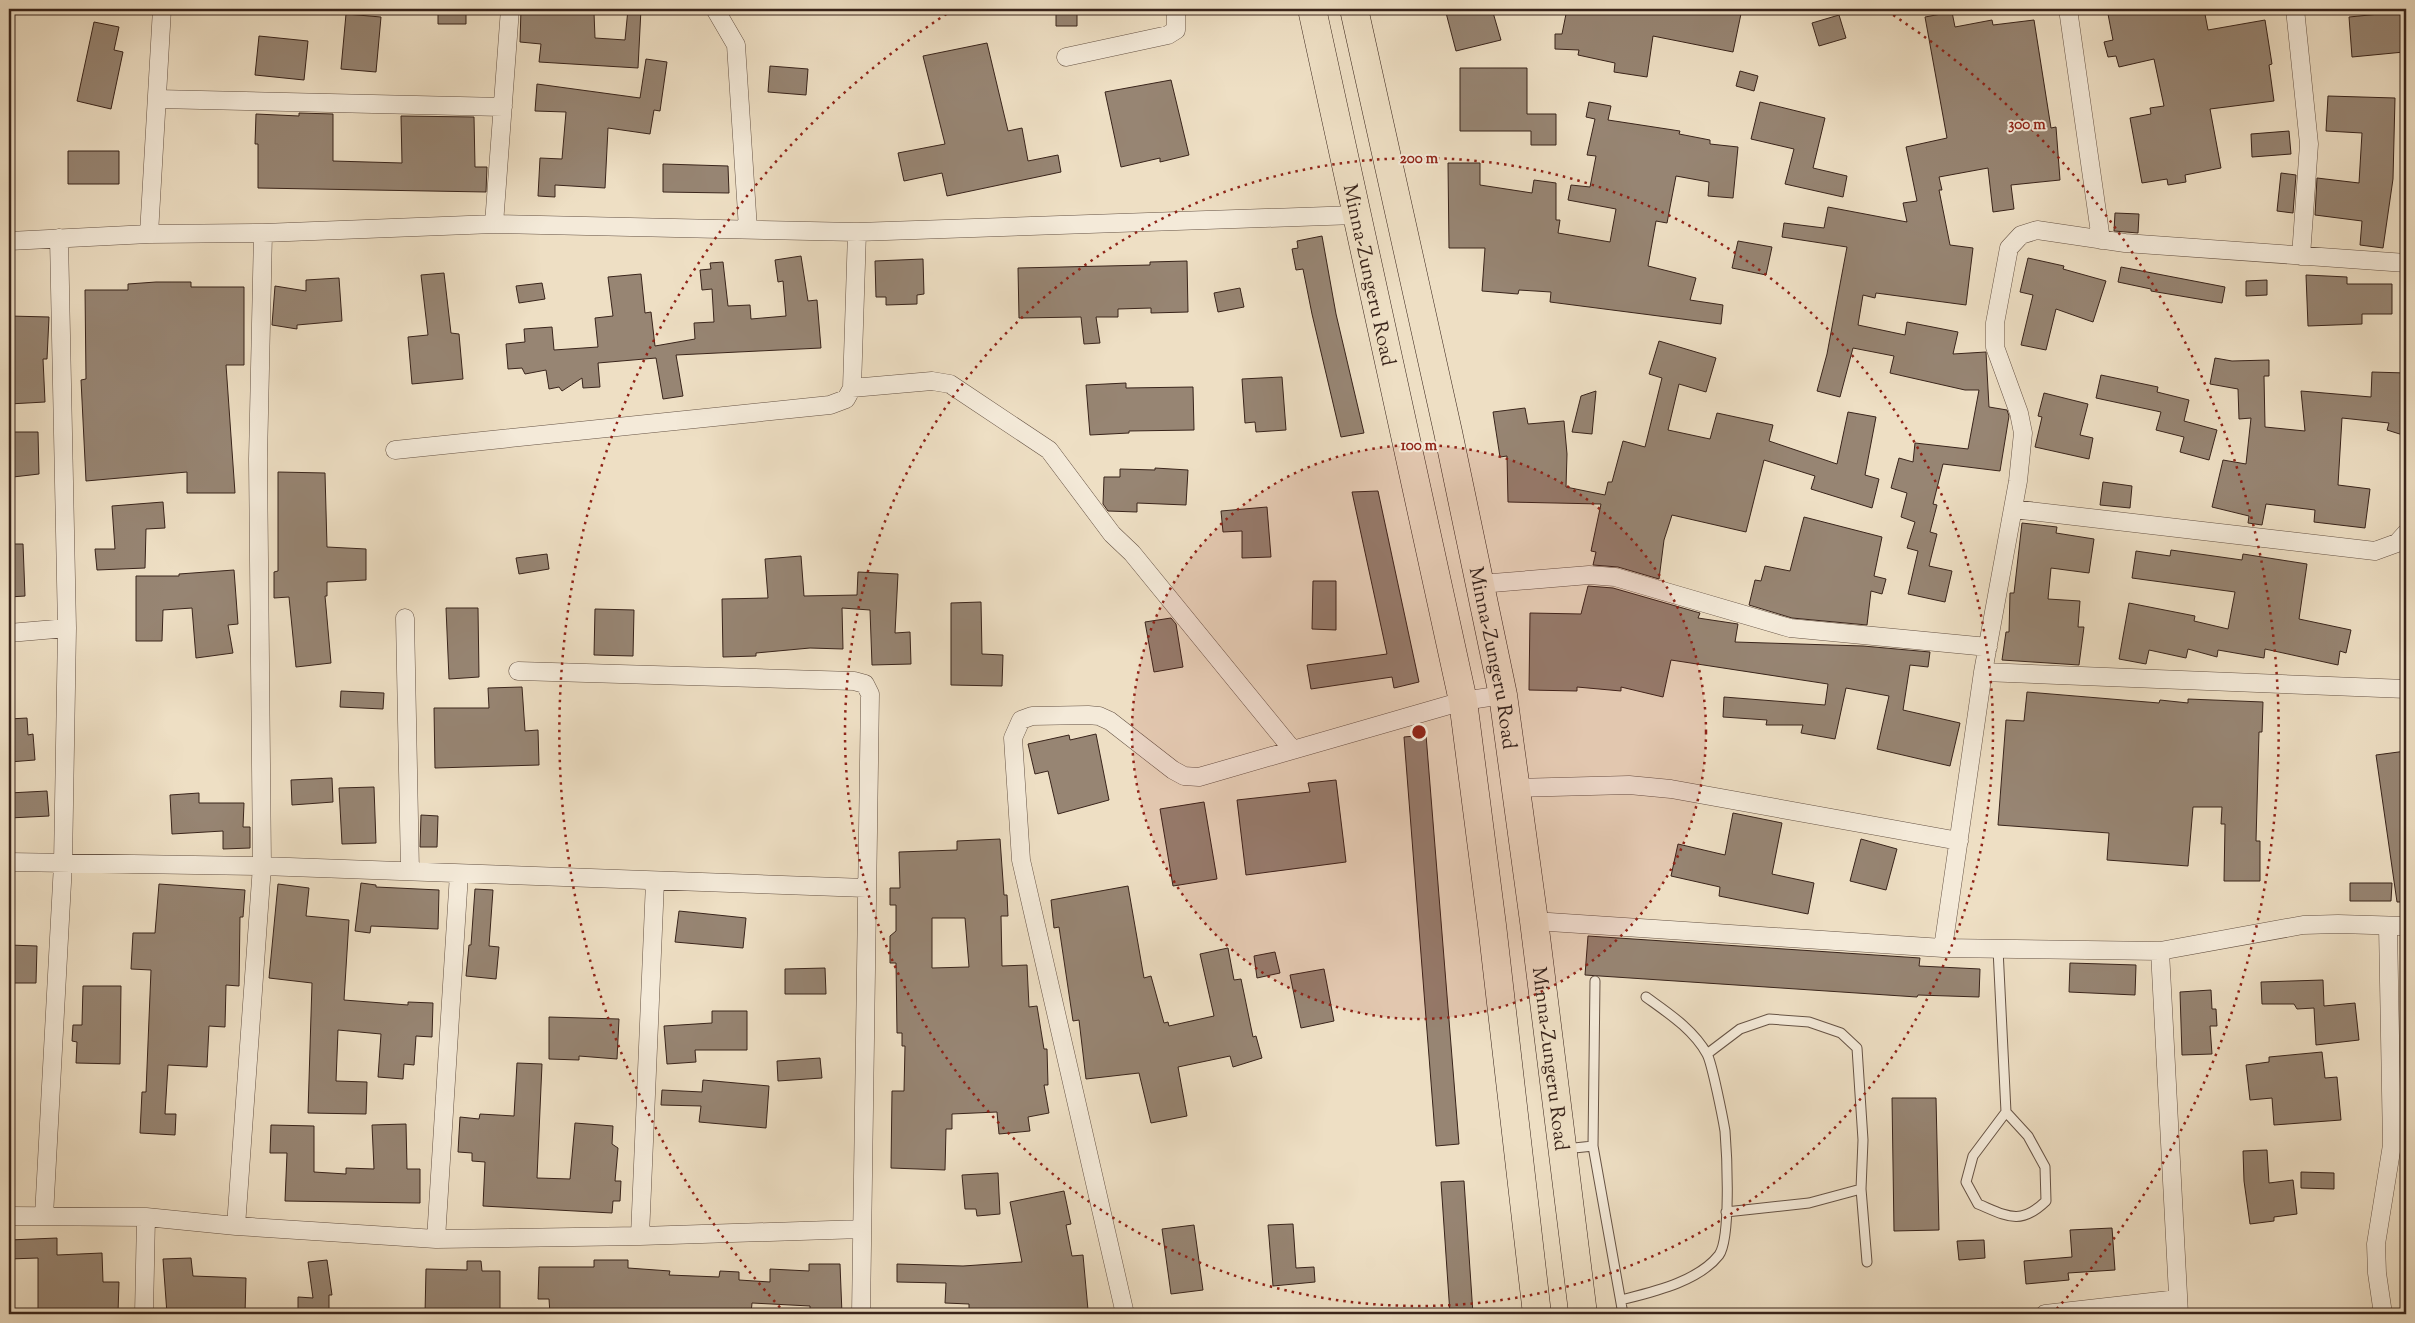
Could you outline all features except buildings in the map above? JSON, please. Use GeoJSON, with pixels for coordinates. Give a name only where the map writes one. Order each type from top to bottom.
{"type":"FeatureCollection","features":[{"type":"Feature","properties":{"kind":"main road","name":"Minna-Zungeru Road"},"geometry":{"type":"LineString","coordinates":[[1312,9],[1463,701],[1492,925],[1537,1314]]}},
{"type":"Feature","properties":{"kind":"main road","name":"Minna-Zungeru Road"},"geometry":{"type":"LineString","coordinates":[[1354,9],[1503,695],[1534,921],[1583,1314]]}},
{"type":"Feature","properties":{"kind":"street"},"geometry":{"type":"LineString","coordinates":[[150,234],[162,9]]}},
{"type":"Feature","properties":{"kind":"street"},"geometry":{"type":"LineString","coordinates":[[494,224],[510,9]]}},
{"type":"Feature","properties":{"kind":"street"},"geometry":{"type":"LineString","coordinates":[[715,9],[736,45],[748,229]]}},
{"type":"Feature","properties":{"kind":"street"},"geometry":{"type":"LineString","coordinates":[[1066,57],[1168,35],[1176,30],[1176,9]]}},
{"type":"Feature","properties":{"kind":"street"},"geometry":{"type":"LineString","coordinates":[[2068,9],[2100,240]]}},
{"type":"Feature","properties":{"kind":"street"},"geometry":{"type":"LineString","coordinates":[[2295,9],[2309,144],[2301,256]]}},
{"type":"Feature","properties":{"kind":"street"},"geometry":{"type":"LineString","coordinates":[[157,99],[503,107]]}},
{"type":"Feature","properties":{"kind":"street"},"geometry":{"type":"LineString","coordinates":[[9,241],[150,234],[262,233],[494,224],[858,232],[1356,215]]}},
{"type":"Feature","properties":{"kind":"street"},"geometry":{"type":"LineString","coordinates":[[1943,948],[1983,672],[2018,481],[2023,433],[2019,413],[1995,347],[1995,323],[2009,248],[2021,235],[2037,230],[2100,240],[2301,256],[2406,262]]}},
{"type":"Feature","properties":{"kind":"street"},"geometry":{"type":"LineString","coordinates":[[395,450],[830,405],[846,399],[852,388],[858,232]]}},
{"type":"Feature","properties":{"kind":"street"},"geometry":{"type":"LineString","coordinates":[[236,1226],[262,866],[258,459],[262,233]]}},
{"type":"Feature","properties":{"kind":"street"},"geometry":{"type":"LineString","coordinates":[[44,1216],[63,864],[67,628],[59,238]]}},
{"type":"Feature","properties":{"kind":"street"},"geometry":{"type":"LineString","coordinates":[[852,388],[932,381],[950,384],[1049,450],[1112,534],[1132,553],[1292,748]]}},
{"type":"Feature","properties":{"kind":"street"},"geometry":{"type":"LineString","coordinates":[[2013,509],[2375,551],[2397,543],[2406,533]]}},
{"type":"Feature","properties":{"kind":"street"},"geometry":{"type":"LineString","coordinates":[[1480,584],[1589,575],[1615,576],[1790,628],[1988,647]]}},
{"type":"Feature","properties":{"kind":"street"},"geometry":{"type":"LineString","coordinates":[[405,618],[410,871]]}},
{"type":"Feature","properties":{"kind":"street"},"geometry":{"type":"LineString","coordinates":[[9,633],[67,628]]}},
{"type":"Feature","properties":{"kind":"street"},"geometry":{"type":"LineString","coordinates":[[518,671],[854,681],[865,684],[870,694],[861,1314]]}},
{"type":"Feature","properties":{"kind":"street"},"geometry":{"type":"LineString","coordinates":[[1983,672],[2406,689]]}},
{"type":"Feature","properties":{"kind":"street"},"geometry":{"type":"LineString","coordinates":[[1125,1314],[1021,860],[1013,738],[1016,728],[1021,720],[1032,716],[1098,716],[1110,721],[1184,776],[1199,777],[1292,748],[1463,701],[1503,695]]}},
{"type":"Feature","properties":{"kind":"street"},"geometry":{"type":"LineString","coordinates":[[1516,788],[1629,785],[1671,789],[1958,842]]}},
{"type":"Feature","properties":{"kind":"street"},"geometry":{"type":"LineString","coordinates":[[9,862],[262,866],[655,882],[866,888]]}},
{"type":"Feature","properties":{"kind":"street"},"geometry":{"type":"LineString","coordinates":[[436,1238],[459,874]]}},
{"type":"Feature","properties":{"kind":"street"},"geometry":{"type":"LineString","coordinates":[[640,1236],[655,882]]}},
{"type":"Feature","properties":{"kind":"street"},"geometry":{"type":"LineString","coordinates":[[1534,921],[1943,948],[2160,951],[2303,926],[2338,924],[2406,926]]}},
{"type":"Feature","properties":{"kind":"street"},"geometry":{"type":"LineString","coordinates":[[2383,1314],[2377,1273],[2376,1244],[2392,1145],[2388,926]]}},
{"type":"Feature","properties":{"kind":"street"},"geometry":{"type":"LineString","coordinates":[[2045,1314],[2178,1307],[2160,951]]}},
{"type":"Feature","properties":{"kind":"street"},"geometry":{"type":"LineString","coordinates":[[9,1216],[146,1217],[236,1226],[436,1238],[640,1236],[862,1229]]}},
{"type":"Feature","properties":{"kind":"street"},"geometry":{"type":"LineString","coordinates":[[144,1314],[146,1217]]}},
{"type":"Feature","properties":{"kind":"lane"},"geometry":{"type":"LineString","coordinates":[[1998,949],[2006,1112],[1973,1156],[1966,1182],[1978,1204],[2002,1214],[2018,1217],[2032,1214],[2046,1200],[2045,1167],[2028,1136],[2006,1112]]}},
{"type":"Feature","properties":{"kind":"lane"},"geometry":{"type":"LineString","coordinates":[[1595,981],[1592,1146],[1623,1314]]}},
{"type":"Feature","properties":{"kind":"lane"},"geometry":{"type":"LineString","coordinates":[[1621,1300],[1666,1289],[1710,1265],[1720,1253],[1726,1232],[1724,1130],[1707,1054],[1686,1027],[1646,997]]}},
{"type":"Feature","properties":{"kind":"lane"},"geometry":{"type":"LineString","coordinates":[[1707,1054],[1740,1029],[1769,1020],[1809,1022],[1841,1033],[1857,1048],[1861,1085],[1863,1140],[1861,1189],[1867,1262]]}},
{"type":"Feature","properties":{"kind":"lane"},"geometry":{"type":"LineString","coordinates":[[1563,1150],[1592,1146]]}},
{"type":"Feature","properties":{"kind":"lane"},"geometry":{"type":"LineString","coordinates":[[1726,1212],[1810,1203],[1861,1189]]}}]}
